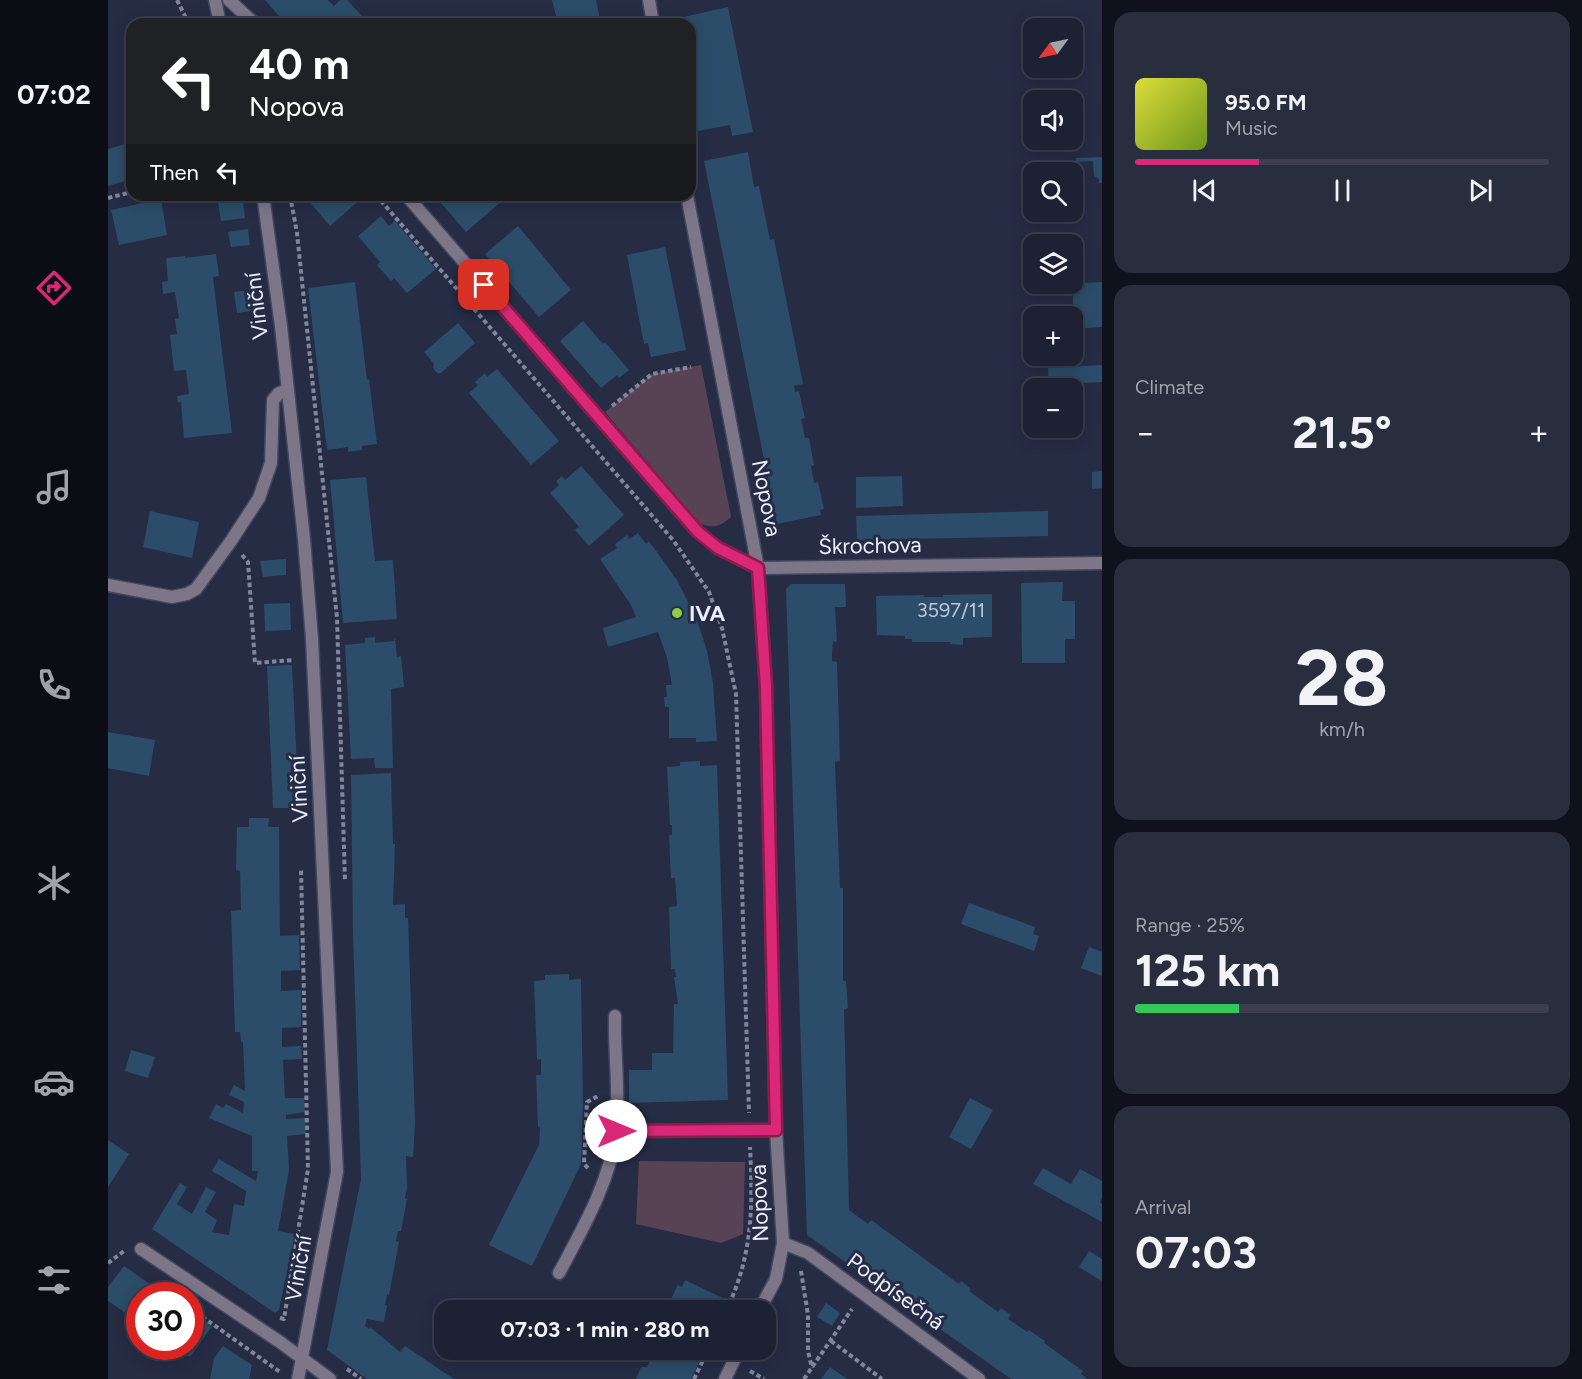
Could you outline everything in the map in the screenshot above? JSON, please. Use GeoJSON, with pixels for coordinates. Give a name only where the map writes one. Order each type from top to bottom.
{"type":"FeatureCollection","features":[{"type":"Feature","properties":{"kind":"street"},"geometry":{"type":"LineString","coordinates":[[214,0],[218,18]]}},
{"type":"Feature","properties":{"kind":"street"},"geometry":{"type":"LineString","coordinates":[[229,0],[248,18]]}},
{"type":"Feature","properties":{"kind":"street"},"geometry":{"type":"LineString","coordinates":[[649,0],[652,18]]}},
{"type":"Feature","properties":{"kind":"street","name":"Viniční"},"geometry":{"type":"LineString","coordinates":[[264,201],[304,539],[312,639],[337,1172],[298,1379]]}},
{"type":"Feature","properties":{"kind":"street","name":"Škrochova"},"geometry":{"type":"LineString","coordinates":[[411,201],[698,532],[718,548],[758,568],[1102,563]]}},
{"type":"Feature","properties":{"kind":"street","name":"Nopova"},"geometry":{"type":"LineString","coordinates":[[688,201],[758,568],[766,687],[776,1130],[783,1243],[776,1279],[765,1300]]}},
{"type":"Feature","properties":{"kind":"street"},"geometry":{"type":"LineString","coordinates":[[108,585],[172,597],[187,594],[196,589],[259,498],[271,463],[273,400],[279,393],[287,390]]}},
{"type":"Feature","properties":{"kind":"street"},"geometry":{"type":"LineString","coordinates":[[559,1273],[609,1168],[616,1131],[615,1016]]}},
{"type":"Feature","properties":{"kind":"street"},"geometry":{"type":"LineString","coordinates":[[616,1131],[776,1130]]}},
{"type":"Feature","properties":{"kind":"street","name":"Podpísečná"},"geometry":{"type":"LineString","coordinates":[[783,1243],[808,1253],[979,1379]]}},
{"type":"Feature","properties":{"kind":"street"},"geometry":{"type":"LineString","coordinates":[[141,1249],[280,1342],[330,1379]]}},
{"type":"Feature","properties":{"kind":"street"},"geometry":{"type":"LineString","coordinates":[[725,1379],[734,1360]]}},
{"type":"Feature","properties":{"kind":"path"},"geometry":{"type":"LineString","coordinates":[[177,0],[186,18]]}},
{"type":"Feature","properties":{"kind":"path"},"geometry":{"type":"LineString","coordinates":[[108,198],[126,194]]}},
{"type":"Feature","properties":{"kind":"path"},"geometry":{"type":"LineString","coordinates":[[292,201],[301,286]]}},
{"type":"Feature","properties":{"kind":"path"},"geometry":{"type":"LineString","coordinates":[[381,201],[673,540],[709,592],[722,628],[736,694],[753,1201],[750,1236],[743,1266],[730,1300]]}},
{"type":"Feature","properties":{"kind":"path"},"geometry":{"type":"LineString","coordinates":[[611,406],[652,374],[691,367]]}},
{"type":"Feature","properties":{"kind":"path"},"geometry":{"type":"LineString","coordinates":[[248,562],[255,663],[293,660],[294,648]]}},
{"type":"Feature","properties":{"kind":"path"},"geometry":{"type":"LineString","coordinates":[[272,1316],[284,1319],[308,1169],[301,859]]}},
{"type":"Feature","properties":{"kind":"path"},"geometry":{"type":"LineString","coordinates":[[800,1250],[800,1265],[808,1315],[808,1351],[812,1368]]}},
{"type":"Feature","properties":{"kind":"path"},"geometry":{"type":"LineString","coordinates":[[804,1379],[863,1293]]}},
{"type":"Feature","properties":{"kind":"path"},"geometry":{"type":"LineString","coordinates":[[204,1318],[283,1374]]}},
{"type":"Feature","properties":{"kind":"path"},"geometry":{"type":"LineString","coordinates":[[831,1341],[882,1379]]}},
{"type":"Feature","properties":{"kind":"path"},"geometry":{"type":"LineString","coordinates":[[694,1379],[703,1360]]}},
{"type":"Feature","properties":{"kind":"shaded area"},"geometry":{"type":"Polygon","coordinates":[[[701,365],[731,517],[720,525],[712,526],[699,523],[605,412],[652,374],[701,365]]]}},
{"type":"Feature","properties":{"kind":"shaded area"},"geometry":{"type":"Polygon","coordinates":[[[639,1161],[745,1162],[743,1234],[721,1243],[636,1224],[639,1161]]]}},
{"type":"Feature","properties":{"kind":"building"},"geometry":{"type":"Polygon","coordinates":[[[265,0],[328,0],[334,6],[340,0],[347,0],[364,18],[281,18],[265,0]]]}},
{"type":"Feature","properties":{"kind":"building"},"geometry":{"type":"Polygon","coordinates":[[[552,0],[596,0],[600,18],[556,18],[552,0]]]}},
{"type":"Feature","properties":{"kind":"building"},"geometry":{"type":"Polygon","coordinates":[[[728,7],[753,132],[732,136],[730,125],[698,131],[696,121],[696,18],[679,18],[728,7]]]}},
{"type":"Feature","properties":{"kind":"building"},"geometry":{"type":"Polygon","coordinates":[[[126,144],[126,181],[108,186],[108,149],[126,144]]]}},
{"type":"Feature","properties":{"kind":"building"},"geometry":{"type":"Polygon","coordinates":[[[748,152],[754,187],[759,186],[770,240],[774,239],[803,384],[794,386],[795,392],[799,391],[805,418],[801,419],[805,438],[809,438],[814,465],[811,466],[814,483],[818,482],[824,509],[820,510],[821,515],[777,524],[704,161],[748,152]]]}},
{"type":"Feature","properties":{"kind":"building"},"geometry":{"type":"Polygon","coordinates":[[[1102,157],[1102,183],[1099,183],[1099,179],[1094,176],[1093,161],[1076,162],[1076,158],[1102,157]]]}},
{"type":"Feature","properties":{"kind":"building"},"geometry":{"type":"Polygon","coordinates":[[[161,201],[167,235],[119,245],[111,210],[161,201]]]}},
{"type":"Feature","properties":{"kind":"building"},"geometry":{"type":"Polygon","coordinates":[[[218,201],[243,201],[245,218],[221,221],[218,201]]]}},
{"type":"Feature","properties":{"kind":"building"},"geometry":{"type":"Polygon","coordinates":[[[309,201],[359,201],[330,226],[309,201]]]}},
{"type":"Feature","properties":{"kind":"building"},"geometry":{"type":"Polygon","coordinates":[[[439,201],[502,201],[466,232],[439,201]]]}},
{"type":"Feature","properties":{"kind":"building"},"geometry":{"type":"Polygon","coordinates":[[[381,216],[389,226],[395,221],[436,269],[407,293],[394,278],[391,281],[377,265],[380,262],[358,236],[381,216]]]}},
{"type":"Feature","properties":{"kind":"building"},"geometry":{"type":"Polygon","coordinates":[[[518,226],[571,290],[539,317],[485,254],[518,226]]]}},
{"type":"Feature","properties":{"kind":"building"},"geometry":{"type":"Polygon","coordinates":[[[248,229],[250,245],[231,247],[228,232],[248,229]]]}},
{"type":"Feature","properties":{"kind":"building"},"geometry":{"type":"Polygon","coordinates":[[[665,247],[686,350],[651,357],[648,343],[644,344],[627,255],[665,247]]]}},
{"type":"Feature","properties":{"kind":"building"},"geometry":{"type":"Polygon","coordinates":[[[216,254],[219,276],[213,277],[232,433],[184,438],[181,402],[178,402],[177,396],[189,394],[186,370],[174,371],[170,335],[177,334],[175,319],[179,318],[175,292],[163,294],[162,282],[168,281],[166,258],[216,254]]]}},
{"type":"Feature","properties":{"kind":"building"},"geometry":{"type":"Polygon","coordinates":[[[1083,278],[1085,278],[1085,283],[1102,282],[1102,327],[1083,328],[1083,306],[1050,306],[1073,305],[1073,294],[1083,294],[1083,278]]]}},
{"type":"Feature","properties":{"kind":"building"},"geometry":{"type":"Polygon","coordinates":[[[355,282],[377,444],[362,446],[362,450],[348,452],[348,447],[327,450],[308,288],[355,282]]]}},
{"type":"Feature","properties":{"kind":"building"},"geometry":{"type":"Polygon","coordinates":[[[255,289],[258,310],[237,313],[234,292],[255,289]]]}},
{"type":"Feature","properties":{"kind":"building"},"geometry":{"type":"Polygon","coordinates":[[[583,321],[629,370],[619,378],[617,375],[601,388],[560,341],[583,321]]]}},
{"type":"Feature","properties":{"kind":"building"},"geometry":{"type":"Polygon","coordinates":[[[458,323],[475,343],[441,373],[437,373],[433,368],[434,364],[424,352],[458,323]]]}},
{"type":"Feature","properties":{"kind":"building"},"geometry":{"type":"Polygon","coordinates":[[[1102,365],[1102,382],[1083,383],[1083,378],[1049,378],[1048,368],[1102,365]]]}},
{"type":"Feature","properties":{"kind":"building"},"geometry":{"type":"Polygon","coordinates":[[[497,369],[559,441],[531,465],[469,393],[478,385],[475,382],[485,373],[487,377],[497,369]]]}},
{"type":"Feature","properties":{"kind":"building"},"geometry":{"type":"Polygon","coordinates":[[[581,466],[624,515],[589,546],[575,530],[579,527],[550,493],[559,485],[556,481],[562,476],[565,480],[581,466]]]}},
{"type":"Feature","properties":{"kind":"building"},"geometry":{"type":"Polygon","coordinates":[[[1102,471],[1102,488],[1092,489],[1092,472],[1102,471]]]}},
{"type":"Feature","properties":{"kind":"building"},"geometry":{"type":"Polygon","coordinates":[[[902,476],[903,506],[856,508],[856,477],[902,476]]]}},
{"type":"Feature","properties":{"kind":"building"},"geometry":{"type":"Polygon","coordinates":[[[366,477],[375,561],[393,560],[397,619],[343,623],[330,480],[366,477]]]}},
{"type":"Feature","properties":{"kind":"building"},"geometry":{"type":"Polygon","coordinates":[[[150,511],[199,522],[192,558],[143,547],[150,511]]]}},
{"type":"Feature","properties":{"kind":"building"},"geometry":{"type":"Polygon","coordinates":[[[1048,511],[1048,536],[857,540],[856,516],[1048,511]]]}},
{"type":"Feature","properties":{"kind":"building"},"geometry":{"type":"Polygon","coordinates":[[[638,533],[646,544],[649,541],[677,580],[697,620],[707,651],[713,683],[717,741],[696,742],[696,738],[669,738],[669,707],[665,707],[664,697],[667,697],[666,685],[672,685],[667,658],[658,632],[608,647],[603,628],[636,617],[631,605],[600,559],[617,548],[615,544],[627,535],[629,539],[638,533]]]}},
{"type":"Feature","properties":{"kind":"building"},"geometry":{"type":"Polygon","coordinates":[[[286,559],[286,575],[263,577],[260,561],[286,559]]]}},
{"type":"Feature","properties":{"kind":"building"},"geometry":{"type":"Polygon","coordinates":[[[1063,582],[1062,601],[1075,601],[1075,639],[1065,639],[1065,663],[1022,663],[1021,583],[1063,582]]]}},
{"type":"Feature","properties":{"kind":"building"},"geometry":{"type":"Polygon","coordinates":[[[791,584],[845,584],[846,607],[835,607],[837,642],[833,641],[832,661],[837,662],[840,761],[835,762],[840,888],[843,888],[843,981],[846,981],[848,1008],[844,1009],[849,1210],[868,1224],[871,1220],[959,1284],[961,1281],[971,1289],[969,1291],[998,1312],[1001,1308],[1011,1315],[1008,1319],[1045,1341],[1044,1343],[1083,1371],[1081,1374],[1087,1379],[1011,1379],[807,1235],[786,589],[791,584]]]}},
{"type":"Feature","properties":{"kind":"building"},"geometry":{"type":"Polygon","coordinates":[[[992,594],[992,637],[963,638],[963,645],[950,644],[950,642],[912,642],[912,639],[905,639],[905,636],[877,635],[876,596],[943,597],[943,595],[992,594]]]}},
{"type":"Feature","properties":{"kind":"building"},"geometry":{"type":"Polygon","coordinates":[[[290,603],[291,630],[265,631],[264,604],[290,603]]]}},
{"type":"Feature","properties":{"kind":"building"},"geometry":{"type":"Polygon","coordinates":[[[375,637],[375,643],[394,641],[395,637],[397,657],[401,656],[404,687],[391,689],[393,768],[375,768],[374,758],[351,759],[345,645],[365,643],[365,638],[375,637]]]}},
{"type":"Feature","properties":{"kind":"building"},"geometry":{"type":"Polygon","coordinates":[[[292,665],[299,808],[273,808],[267,666],[292,665]]]}},
{"type":"Feature","properties":{"kind":"building"},"geometry":{"type":"Polygon","coordinates":[[[108,732],[155,740],[149,776],[108,768],[108,732]]]}},
{"type":"Feature","properties":{"kind":"building"},"geometry":{"type":"Polygon","coordinates":[[[700,761],[700,766],[717,765],[728,1100],[629,1103],[629,1070],[652,1070],[652,1053],[673,1053],[674,1004],[678,1004],[675,969],[671,969],[669,907],[677,906],[675,878],[671,878],[669,835],[672,835],[672,825],[670,825],[667,767],[680,766],[680,762],[700,761]]]}},
{"type":"Feature","properties":{"kind":"building"},"geometry":{"type":"Polygon","coordinates":[[[391,773],[393,844],[395,844],[393,905],[405,904],[405,918],[408,918],[415,1122],[413,1157],[406,1156],[405,1198],[407,1199],[401,1231],[398,1231],[396,1241],[399,1242],[389,1295],[387,1294],[384,1322],[367,1319],[365,1326],[369,1329],[370,1327],[400,1352],[405,1346],[454,1379],[367,1379],[327,1350],[361,1179],[353,935],[351,775],[391,773]]]}},
{"type":"Feature","properties":{"kind":"building"},"geometry":{"type":"Polygon","coordinates":[[[249,818],[269,818],[268,827],[279,827],[280,936],[299,935],[300,970],[281,971],[281,991],[301,990],[301,1027],[282,1028],[282,1047],[301,1046],[302,1059],[283,1060],[285,1098],[304,1098],[305,1112],[286,1115],[286,1119],[305,1118],[306,1134],[287,1136],[289,1170],[278,1231],[295,1234],[279,1310],[275,1313],[152,1229],[180,1183],[187,1187],[177,1204],[192,1214],[206,1187],[216,1192],[205,1212],[217,1220],[212,1232],[229,1235],[234,1204],[244,1206],[246,1191],[212,1171],[219,1159],[256,1181],[258,1171],[252,1171],[252,1136],[209,1118],[216,1104],[223,1108],[226,1104],[243,1113],[244,1102],[229,1095],[234,1085],[245,1091],[243,1042],[241,1042],[240,1032],[235,1032],[231,911],[241,910],[240,871],[236,870],[237,827],[249,827],[249,818]]]}},
{"type":"Feature","properties":{"kind":"building"},"geometry":{"type":"Polygon","coordinates":[[[969,903],[1035,927],[1033,934],[1039,936],[1034,951],[961,924],[969,903]]]}},
{"type":"Feature","properties":{"kind":"building"},"geometry":{"type":"Polygon","coordinates":[[[1089,947],[1102,952],[1102,976],[1081,968],[1089,947]]]}},
{"type":"Feature","properties":{"kind":"building"},"geometry":{"type":"Polygon","coordinates":[[[569,974],[569,980],[581,979],[583,1102],[581,1164],[532,1266],[489,1245],[539,1145],[536,1075],[541,1075],[541,1059],[537,1060],[534,981],[545,980],[545,975],[569,974]]]}},
{"type":"Feature","properties":{"kind":"building"},"geometry":{"type":"Polygon","coordinates":[[[131,1050],[155,1057],[148,1078],[125,1071],[131,1050]]]}},
{"type":"Feature","properties":{"kind":"building"},"geometry":{"type":"Polygon","coordinates":[[[970,1098],[993,1110],[971,1149],[949,1137],[970,1098]]]}},
{"type":"Feature","properties":{"kind":"building"},"geometry":{"type":"Polygon","coordinates":[[[108,1140],[129,1154],[108,1187],[108,1140]]]}},
{"type":"Feature","properties":{"kind":"building"},"geometry":{"type":"Polygon","coordinates":[[[1043,1168],[1071,1184],[1080,1169],[1102,1181],[1100,1202],[1102,1222],[1033,1184],[1043,1168]]]}},
{"type":"Feature","properties":{"kind":"building"},"geometry":{"type":"Polygon","coordinates":[[[1089,1251],[1102,1259],[1102,1281],[1079,1267],[1089,1251]]]}},
{"type":"Feature","properties":{"kind":"building"},"geometry":{"type":"Polygon","coordinates":[[[124,1266],[147,1282],[126,1282],[126,1313],[108,1301],[108,1287],[124,1266]]]}},
{"type":"Feature","properties":{"kind":"building"},"geometry":{"type":"Polygon","coordinates":[[[685,1280],[727,1300],[670,1300],[678,1285],[682,1287],[685,1280]]]}},
{"type":"Feature","properties":{"kind":"building"},"geometry":{"type":"Polygon","coordinates":[[[826,1303],[840,1313],[832,1326],[817,1317],[826,1303]]]}},
{"type":"Feature","properties":{"kind":"building"},"geometry":{"type":"Polygon","coordinates":[[[204,1321],[212,1326],[204,1337],[204,1321]]]}},
{"type":"Feature","properties":{"kind":"building"},"geometry":{"type":"Polygon","coordinates":[[[223,1346],[252,1365],[249,1379],[210,1379],[214,1358],[223,1346]]]}},
{"type":"Feature","properties":{"kind":"building"},"geometry":{"type":"Polygon","coordinates":[[[650,1360],[700,1360],[691,1379],[636,1379],[641,1367],[647,1367],[650,1360]]]}},
{"type":"Feature","properties":{"kind":"building"},"geometry":{"type":"Polygon","coordinates":[[[830,1367],[847,1379],[821,1379],[830,1367]]]}},
{"type":"Feature","properties":{"kind":"place","name":"IVA"},"geometry":{"type":"Point","coordinates":[677,613]}},
{"type":"Feature","properties":{"kind":"route"},"geometry":{"type":"LineString","coordinates":[[484,285],[698,532],[718,548],[758,568],[766,687],[776,1130],[616,1131]]}}]}
